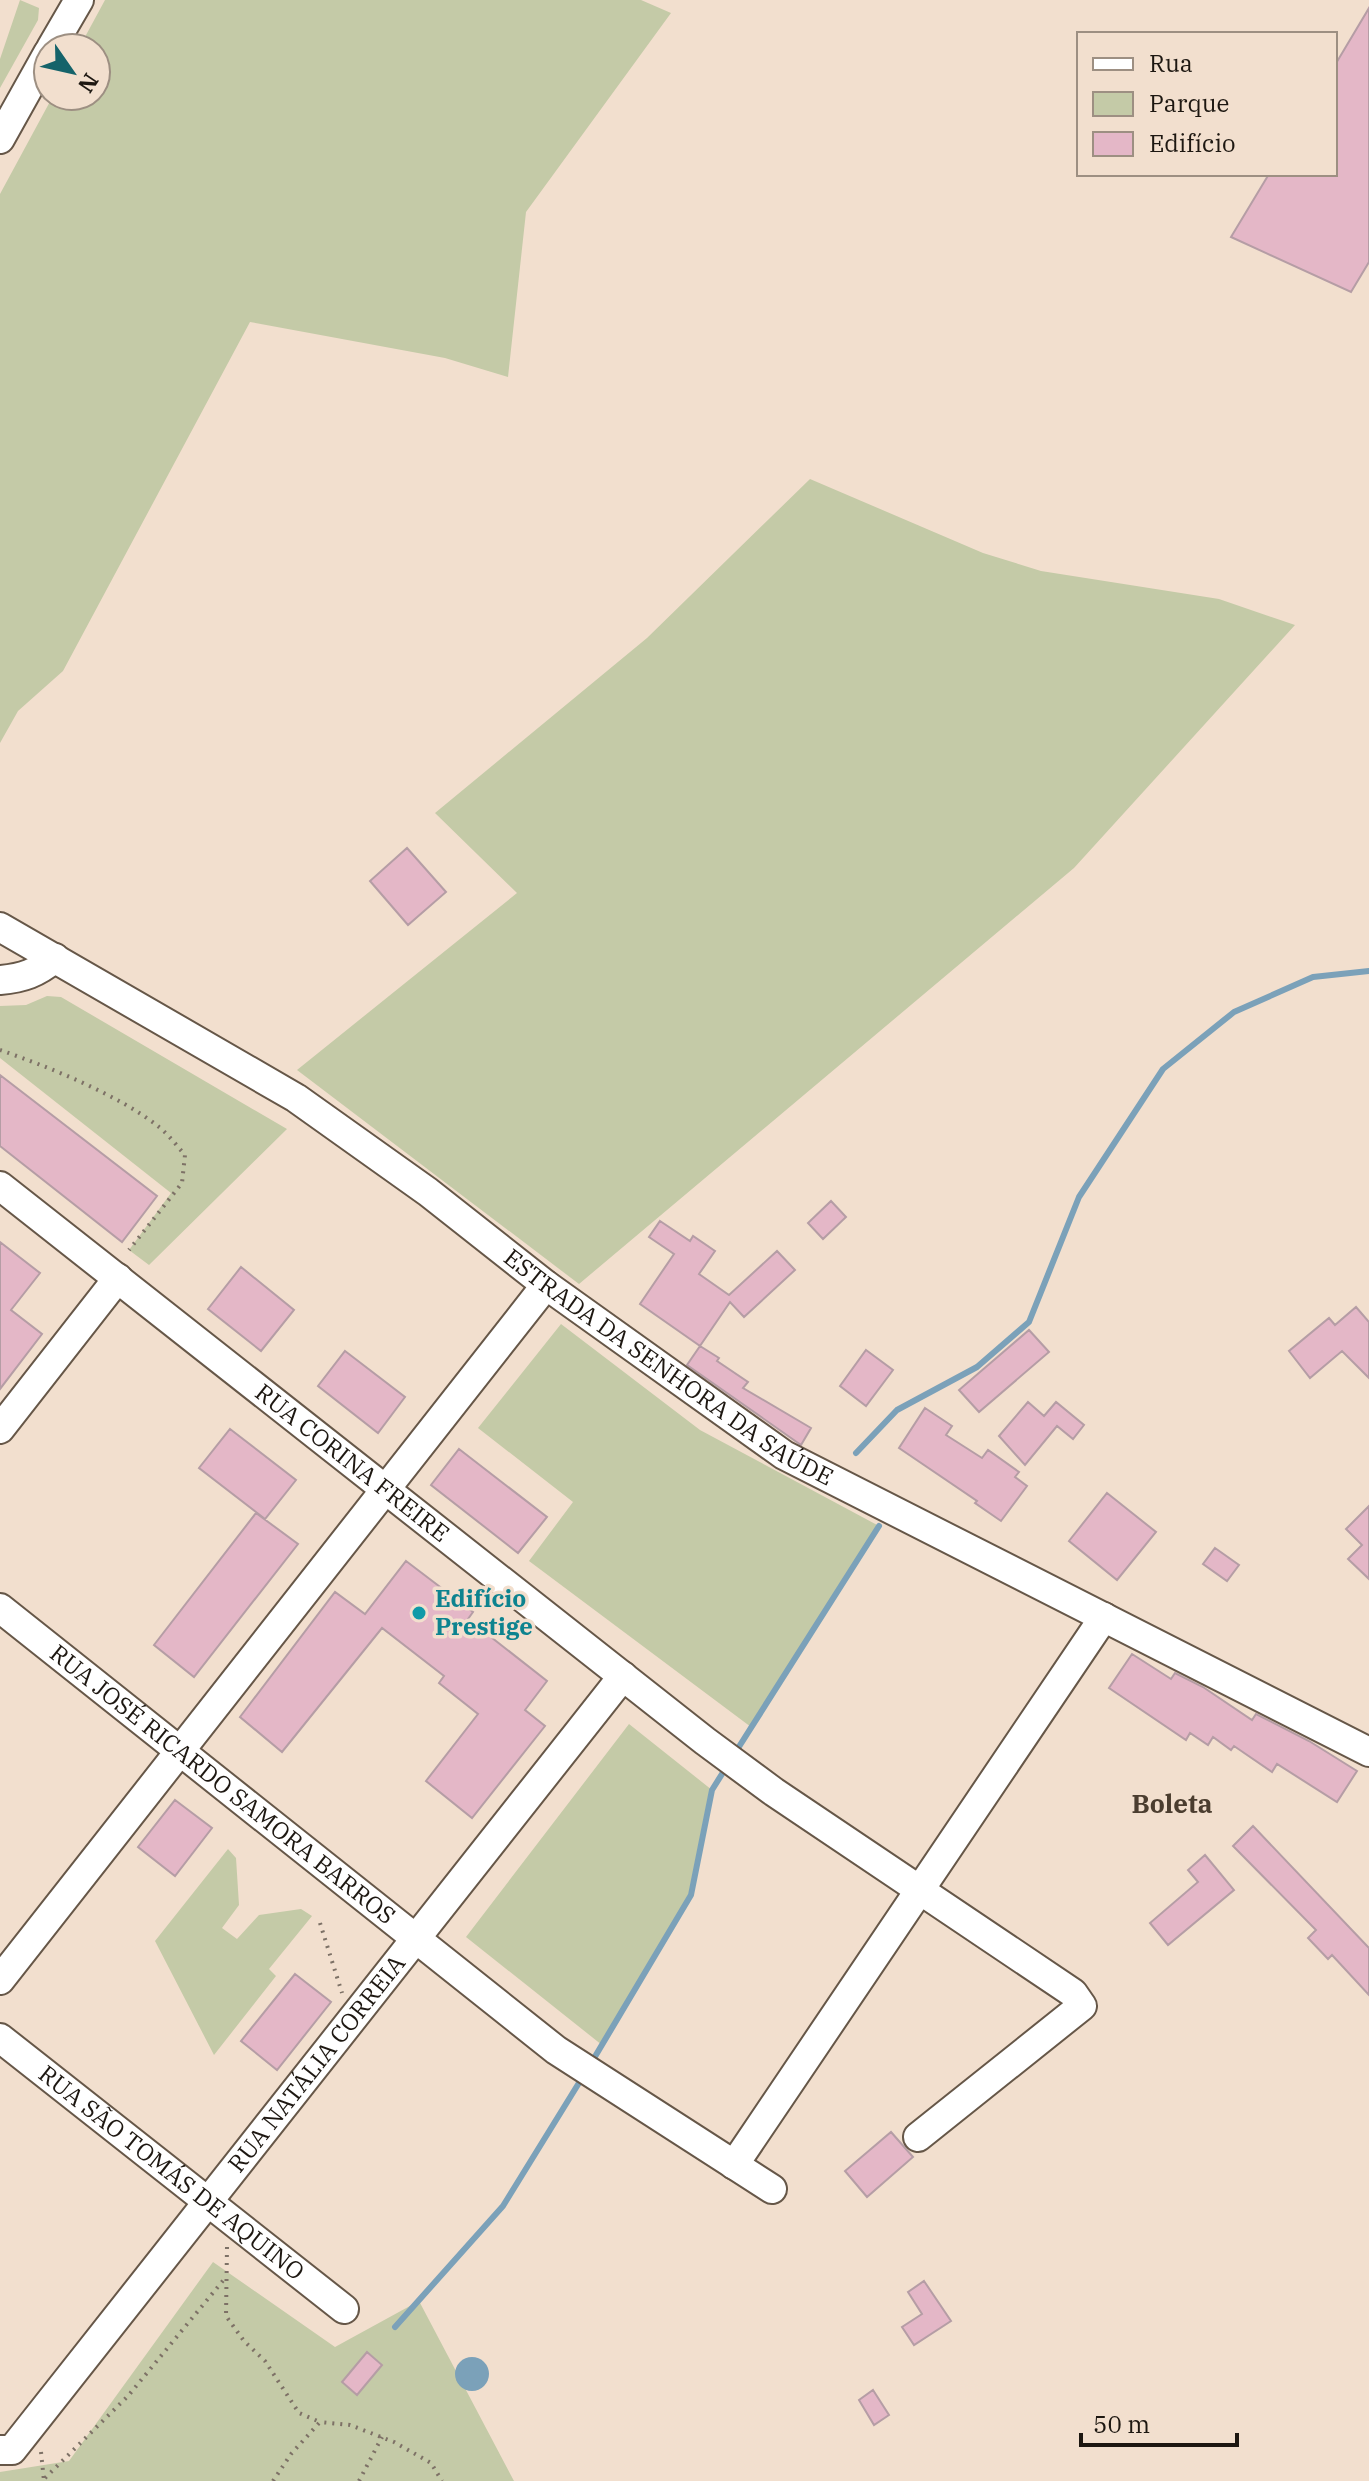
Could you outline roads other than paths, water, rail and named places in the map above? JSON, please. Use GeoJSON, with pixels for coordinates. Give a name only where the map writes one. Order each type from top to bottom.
{"type":"FeatureCollection","features":[{"type":"Feature","properties":{"kind":"street"},"geometry":{"type":"LineString","coordinates":[[60,32],[79,0]]}},
{"type":"Feature","properties":{"kind":"street"},"geometry":{"type":"LineString","coordinates":[[0,139],[32,81]]}},
{"type":"Feature","properties":{"kind":"street","name":"ESTRADA DA SENHORA DA SAÚDE"},"geometry":{"type":"LineString","coordinates":[[0,927],[296,1098],[428,1192],[546,1285],[784,1455],[1369,1752]]}},
{"type":"Feature","properties":{"kind":"street"},"geometry":{"type":"LineString","coordinates":[[0,980],[23,978],[55,958]]}},
{"type":"Feature","properties":{"kind":"street","name":"RUA CORINA FREIRE"},"geometry":{"type":"LineString","coordinates":[[0,1186],[712,1746],[1073,1993],[1082,2006],[918,2137]]}},
{"type":"Feature","properties":{"kind":"street"},"geometry":{"type":"LineString","coordinates":[[0,1429],[118,1278]]}},
{"type":"Feature","properties":{"kind":"street"},"geometry":{"type":"LineString","coordinates":[[0,1980],[546,1285]]}},
{"type":"Feature","properties":{"kind":"street","name":"RUA JOSÉ RICARDO SAMORA BARROS"},"geometry":{"type":"LineString","coordinates":[[0,1608],[563,2055],[772,2189]]}},
{"type":"Feature","properties":{"kind":"street"},"geometry":{"type":"LineString","coordinates":[[734,2165],[1104,1617]]}},
{"type":"Feature","properties":{"kind":"street","name":"RUA NATÁLIA CORREIA"},"geometry":{"type":"LineString","coordinates":[[6,2450],[209,2202],[623,1676]]}},
{"type":"Feature","properties":{"kind":"street","name":"RUA SÃO TOMÁS DE AQUINO"},"geometry":{"type":"LineString","coordinates":[[0,2038],[344,2309]]}},
{"type":"Feature","properties":{"kind":"water"},"geometry":{"type":"Polygon","coordinates":[[[472,2357],[484,2362],[489,2374],[484,2386],[472,2391],[460,2386],[455,2374],[460,2362],[472,2357]]]}},
{"type":"Feature","properties":{"kind":"waterway"},"geometry":{"type":"LineString","coordinates":[[856,1453],[897,1410],[977,1367],[1029,1322],[1079,1197],[1163,1069],[1234,1012],[1313,977],[1369,971]]}},
{"type":"Feature","properties":{"kind":"waterway"},"geometry":{"type":"LineString","coordinates":[[735,1753],[879,1526]]}},
{"type":"Feature","properties":{"kind":"waterway"},"geometry":{"type":"LineString","coordinates":[[590,2065],[691,1895],[712,1790],[727,1766]]}},
{"type":"Feature","properties":{"kind":"waterway"},"geometry":{"type":"LineString","coordinates":[[395,2327],[503,2206],[582,2078]]}},
{"type":"Feature","properties":{"kind":"place","name":"Edifício Prestige"},"geometry":{"type":"Point","coordinates":[419,1613]}},
{"type":"Feature","properties":{"kind":"district","name":"Boleta"},"geometry":{"type":"Point","coordinates":[1172,1804]}}]}
